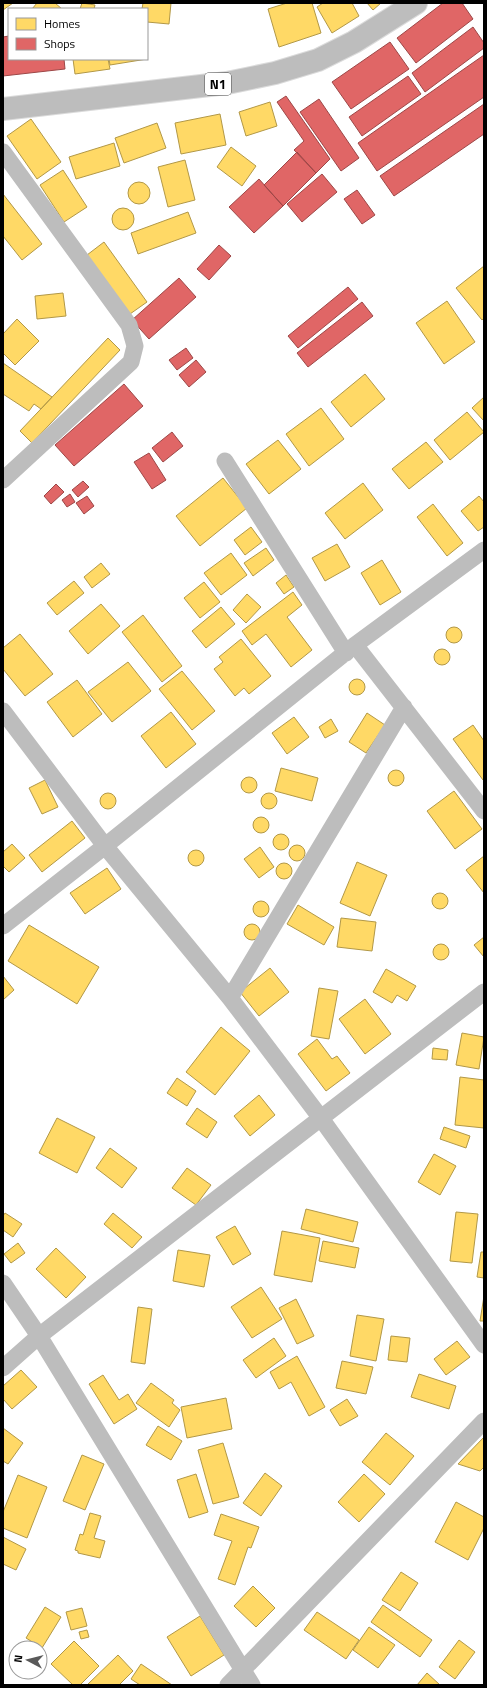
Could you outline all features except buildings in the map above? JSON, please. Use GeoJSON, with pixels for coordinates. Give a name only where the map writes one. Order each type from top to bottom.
{"type":"FeatureCollection","features":[{"type":"Feature","properties":{"kind":"highway","name":"N1"},"geometry":{"type":"LineString","coordinates":[[3,109],[227,83],[275,73],[318,60],[361,38],[416,3]]}},
{"type":"Feature","properties":{"kind":"street"},"geometry":{"type":"LineString","coordinates":[[3,152],[129,325],[135,346],[131,362],[3,480]]}},
{"type":"Feature","properties":{"kind":"street"},"geometry":{"type":"LineString","coordinates":[[225,461],[351,649],[404,707],[484,811]]}},
{"type":"Feature","properties":{"kind":"street"},"geometry":{"type":"LineString","coordinates":[[3,926],[351,649],[484,550]]}},
{"type":"Feature","properties":{"kind":"street"},"geometry":{"type":"LineString","coordinates":[[230,998],[404,707]]}},
{"type":"Feature","properties":{"kind":"street"},"geometry":{"type":"LineString","coordinates":[[3,711],[105,846],[230,998],[320,1117],[484,1344]]}},
{"type":"Feature","properties":{"kind":"street"},"geometry":{"type":"LineString","coordinates":[[3,1368],[39,1336],[320,1117],[484,992]]}},
{"type":"Feature","properties":{"kind":"street"},"geometry":{"type":"LineString","coordinates":[[3,1283],[39,1336],[252,1685]]}},
{"type":"Feature","properties":{"kind":"street"},"geometry":{"type":"LineString","coordinates":[[228,1685],[484,1420]]}}]}
